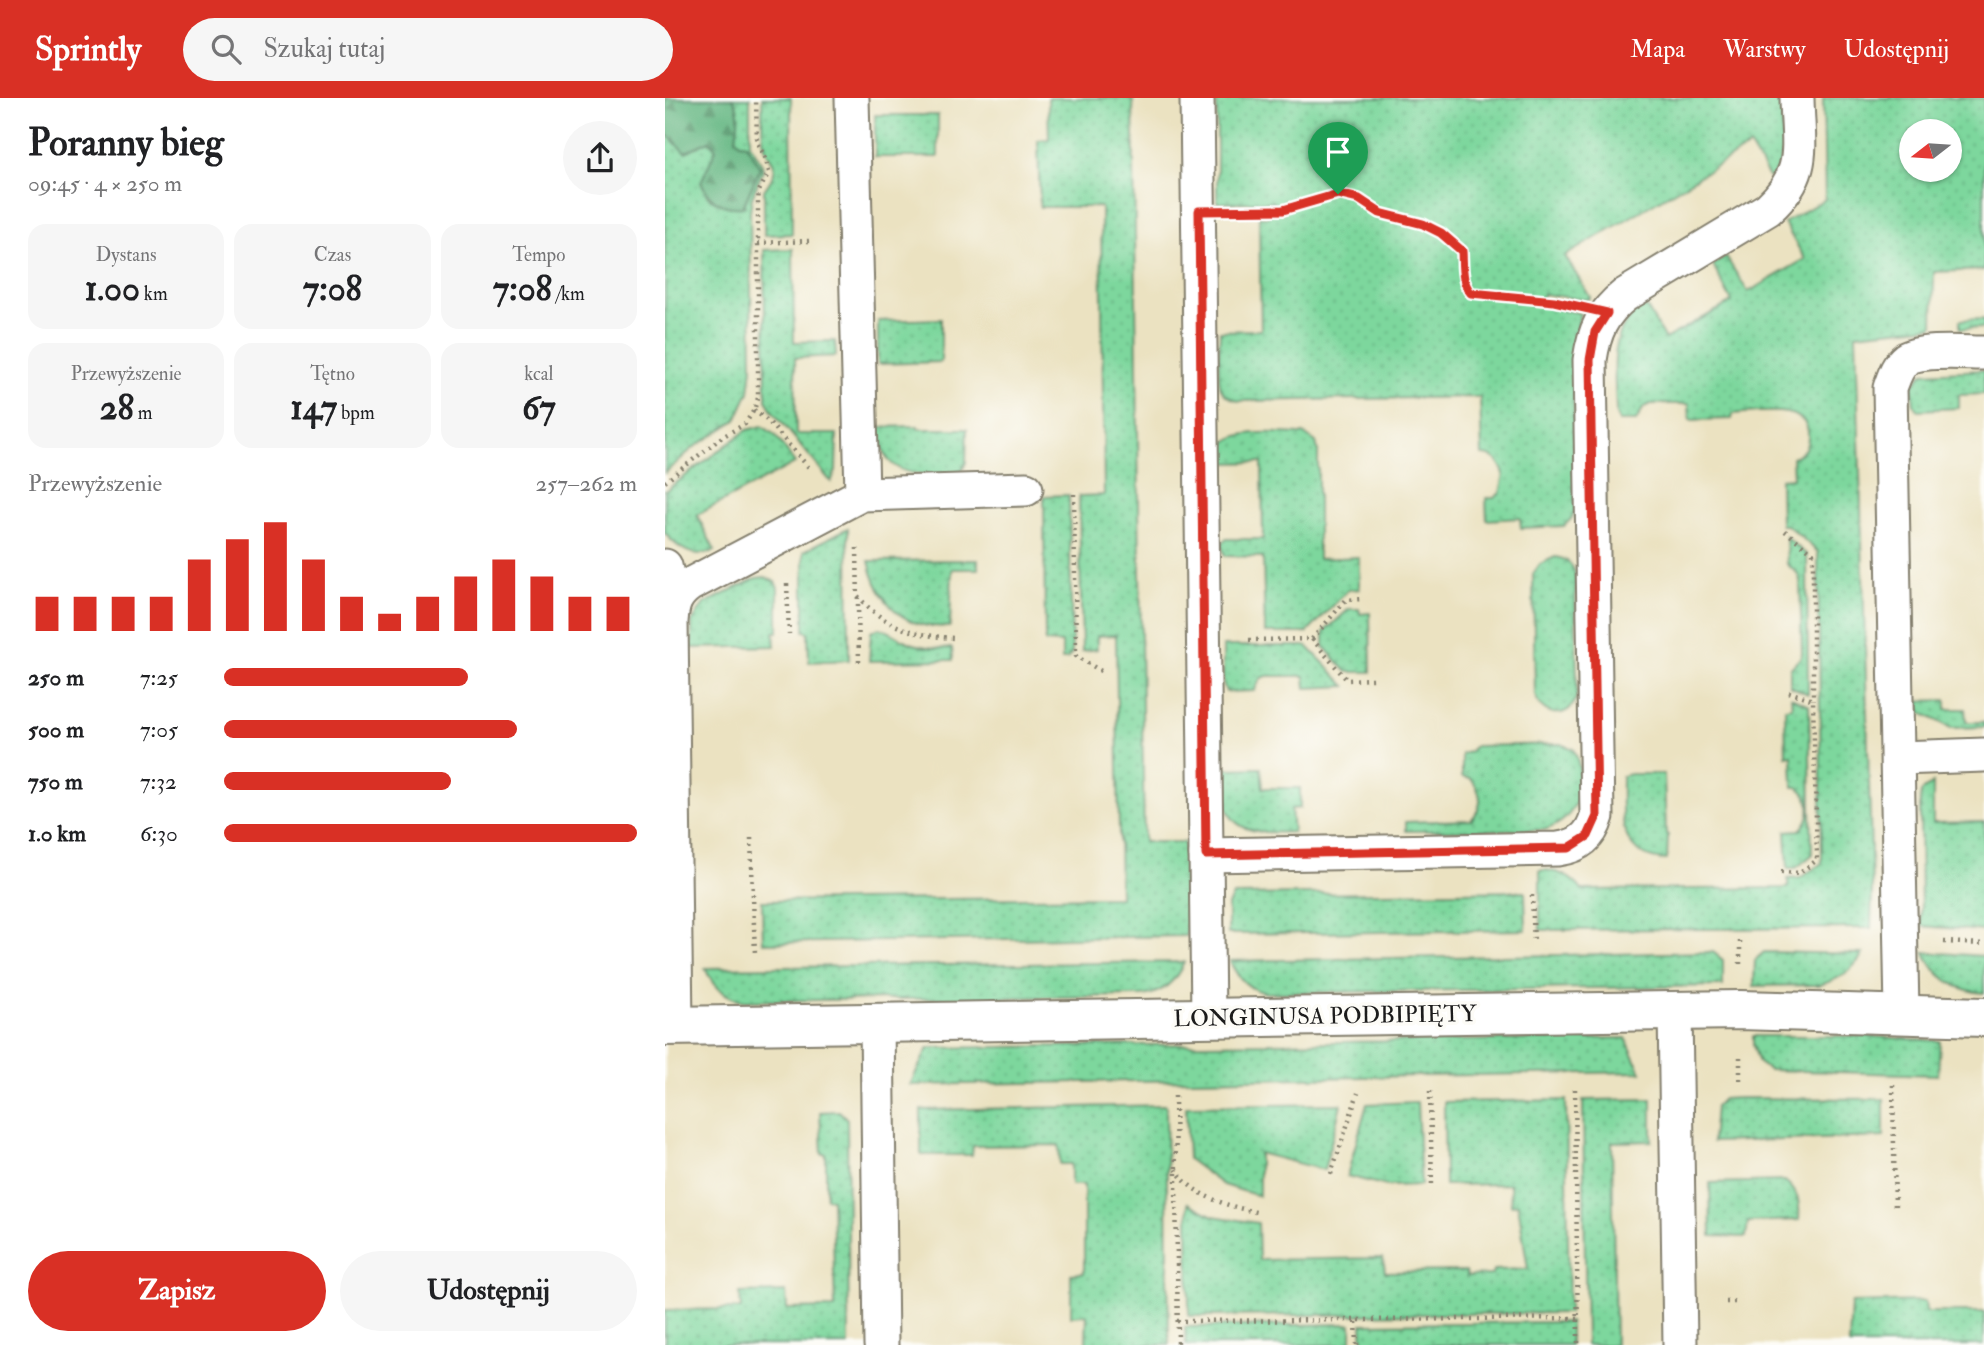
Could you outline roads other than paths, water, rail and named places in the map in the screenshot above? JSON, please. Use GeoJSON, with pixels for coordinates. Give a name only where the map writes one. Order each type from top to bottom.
{"type":"FeatureCollection","features":[{"type":"Feature","properties":{"kind":"street","name":"LONGINUSA PODBIPIĘTY"},"geometry":{"type":"LineString","coordinates":[[671,1026],[1675,1011],[1902,1013],[1984,1017]]}},
{"type":"Feature","properties":{"kind":"lane"},"geometry":{"type":"LineString","coordinates":[[852,98],[852,499]]}},
{"type":"Feature","properties":{"kind":"lane"},"geometry":{"type":"LineString","coordinates":[[1197,98],[1208,1018]]}},
{"type":"Feature","properties":{"kind":"lane"},"geometry":{"type":"LineString","coordinates":[[1206,855],[1557,849],[1569,848],[1588,836],[1597,816],[1590,360],[1595,332],[1607,313],[1625,295],[1768,209],[1782,197],[1795,175],[1798,162],[1797,98]]}},
{"type":"Feature","properties":{"kind":"lane"},"geometry":{"type":"LineString","coordinates":[[1902,1013],[1890,388],[1896,370],[1907,358],[1929,354],[1984,353]]}},
{"type":"Feature","properties":{"kind":"lane"},"geometry":{"type":"LineString","coordinates":[[671,622],[672,604],[677,595],[689,585],[852,499],[1026,489]]}},
{"type":"Feature","properties":{"kind":"lane"},"geometry":{"type":"LineString","coordinates":[[665,566],[670,588],[671,622],[671,1026]]}},
{"type":"Feature","properties":{"kind":"lane"},"geometry":{"type":"LineString","coordinates":[[1899,758],[1984,755]]}},
{"type":"Feature","properties":{"kind":"lane"},"geometry":{"type":"LineString","coordinates":[[1675,1011],[1680,1345]]}},
{"type":"Feature","properties":{"kind":"lane"},"geometry":{"type":"LineString","coordinates":[[877,1023],[881,1345]]}}]}
